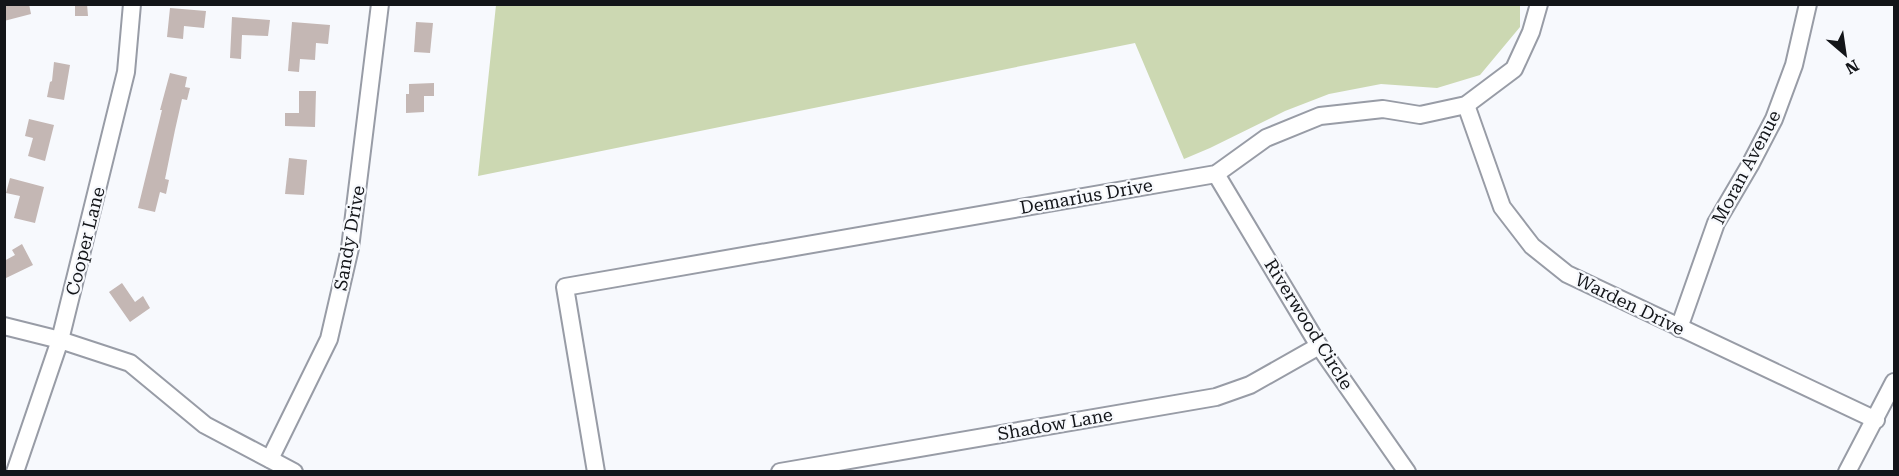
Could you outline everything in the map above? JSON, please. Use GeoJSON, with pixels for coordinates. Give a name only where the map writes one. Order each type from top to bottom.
{"type":"FeatureCollection","features":[{"type":"Feature","properties":{"kind":"street","name":"Cooper Lane"},"geometry":{"type":"LineString","coordinates":[[15,471],[60,340],[126,72],[132,4]]}},
{"type":"Feature","properties":{"kind":"street","name":"Sandy Drive"},"geometry":{"type":"LineString","coordinates":[[270,459],[329,339],[350,249],[380,4]]}},
{"type":"Feature","properties":{"kind":"street","name":"Demarius Drive"},"geometry":{"type":"LineString","coordinates":[[596,471],[566,287],[1216,174],[1266,138],[1320,116],[1383,109],[1420,115],[1466,105],[1514,69],[1531,32],[1539,4]]}},
{"type":"Feature","properties":{"kind":"street","name":"Moran Avenue"},"geometry":{"type":"LineString","coordinates":[[1679,328],[1716,223],[1774,119],[1794,64],[1808,4]]}},
{"type":"Feature","properties":{"kind":"street","name":"Warden Drive"},"geometry":{"type":"LineString","coordinates":[[1466,105],[1503,207],[1532,246],[1567,274],[1876,420]]}},
{"type":"Feature","properties":{"kind":"street","name":"Riverwood Circle"},"geometry":{"type":"LineString","coordinates":[[1216,174],[1319,346],[1407,471]]}},
{"type":"Feature","properties":{"kind":"street"},"geometry":{"type":"LineString","coordinates":[[4,326],[60,340],[130,363],[205,425],[294,471]]}},
{"type":"Feature","properties":{"kind":"street","name":"Shadow Lane"},"geometry":{"type":"LineString","coordinates":[[780,471],[1216,397],[1250,385],[1319,346]]}},
{"type":"Feature","properties":{"kind":"street"},"geometry":{"type":"LineString","coordinates":[[1847,471],[1876,420],[1894,382]]}},
{"type":"Feature","properties":{"kind":"green space"},"geometry":{"type":"Polygon","coordinates":[[[1520,4],[1520,27],[1480,75],[1437,88],[1381,84],[1329,94],[1285,111],[1184,159],[1135,43],[478,176],[496,5],[1520,4]]]}},
{"type":"Feature","properties":{"kind":"building"},"geometry":{"type":"Polygon","coordinates":[[[4,4],[29,4],[31,14],[4,21],[4,4]]]}},
{"type":"Feature","properties":{"kind":"building"},"geometry":{"type":"Polygon","coordinates":[[[75,4],[87,4],[88,16],[75,16],[75,4]]]}},
{"type":"Feature","properties":{"kind":"building"},"geometry":{"type":"Polygon","coordinates":[[[170,8],[206,11],[204,28],[184,26],[183,39],[167,37],[170,8]]]}},
{"type":"Feature","properties":{"kind":"building"},"geometry":{"type":"Polygon","coordinates":[[[232,17],[270,20],[268,36],[242,35],[241,59],[230,58],[232,17]]]}},
{"type":"Feature","properties":{"kind":"building"},"geometry":{"type":"Polygon","coordinates":[[[292,22],[330,25],[328,44],[316,43],[315,60],[300,59],[299,72],[288,71],[292,22]]]}},
{"type":"Feature","properties":{"kind":"building"},"geometry":{"type":"Polygon","coordinates":[[[416,22],[433,23],[430,53],[414,52],[416,22]]]}},
{"type":"Feature","properties":{"kind":"building"},"geometry":{"type":"Polygon","coordinates":[[[54,62],[70,65],[64,100],[47,97],[54,62]]]}},
{"type":"Feature","properties":{"kind":"building"},"geometry":{"type":"Polygon","coordinates":[[[170,73],[187,77],[185,87],[190,88],[187,100],[182,99],[165,179],[169,180],[166,194],[160,192],[155,212],[138,208],[170,73]]]}},
{"type":"Feature","properties":{"kind":"building"},"geometry":{"type":"Polygon","coordinates":[[[434,83],[434,96],[424,96],[424,112],[406,113],[406,94],[409,94],[409,84],[434,83]]]}},
{"type":"Feature","properties":{"kind":"building"},"geometry":{"type":"Polygon","coordinates":[[[299,91],[316,91],[315,127],[285,126],[285,113],[299,113],[299,91]]]}},
{"type":"Feature","properties":{"kind":"building"},"geometry":{"type":"Polygon","coordinates":[[[29,119],[54,125],[45,161],[28,156],[33,138],[25,136],[29,119]]]}},
{"type":"Feature","properties":{"kind":"building"},"geometry":{"type":"Polygon","coordinates":[[[289,158],[307,160],[304,195],[285,194],[289,158]]]}},
{"type":"Feature","properties":{"kind":"building"},"geometry":{"type":"Polygon","coordinates":[[[10,178],[44,187],[35,223],[14,218],[20,196],[6,193],[10,178]]]}},
{"type":"Feature","properties":{"kind":"building"},"geometry":{"type":"Polygon","coordinates":[[[22,244],[33,265],[4,279],[4,261],[15,255],[12,250],[22,244]]]}},
{"type":"Feature","properties":{"kind":"building"},"geometry":{"type":"Polygon","coordinates":[[[122,283],[135,302],[143,296],[150,308],[130,322],[109,292],[122,283]]]}}]}
